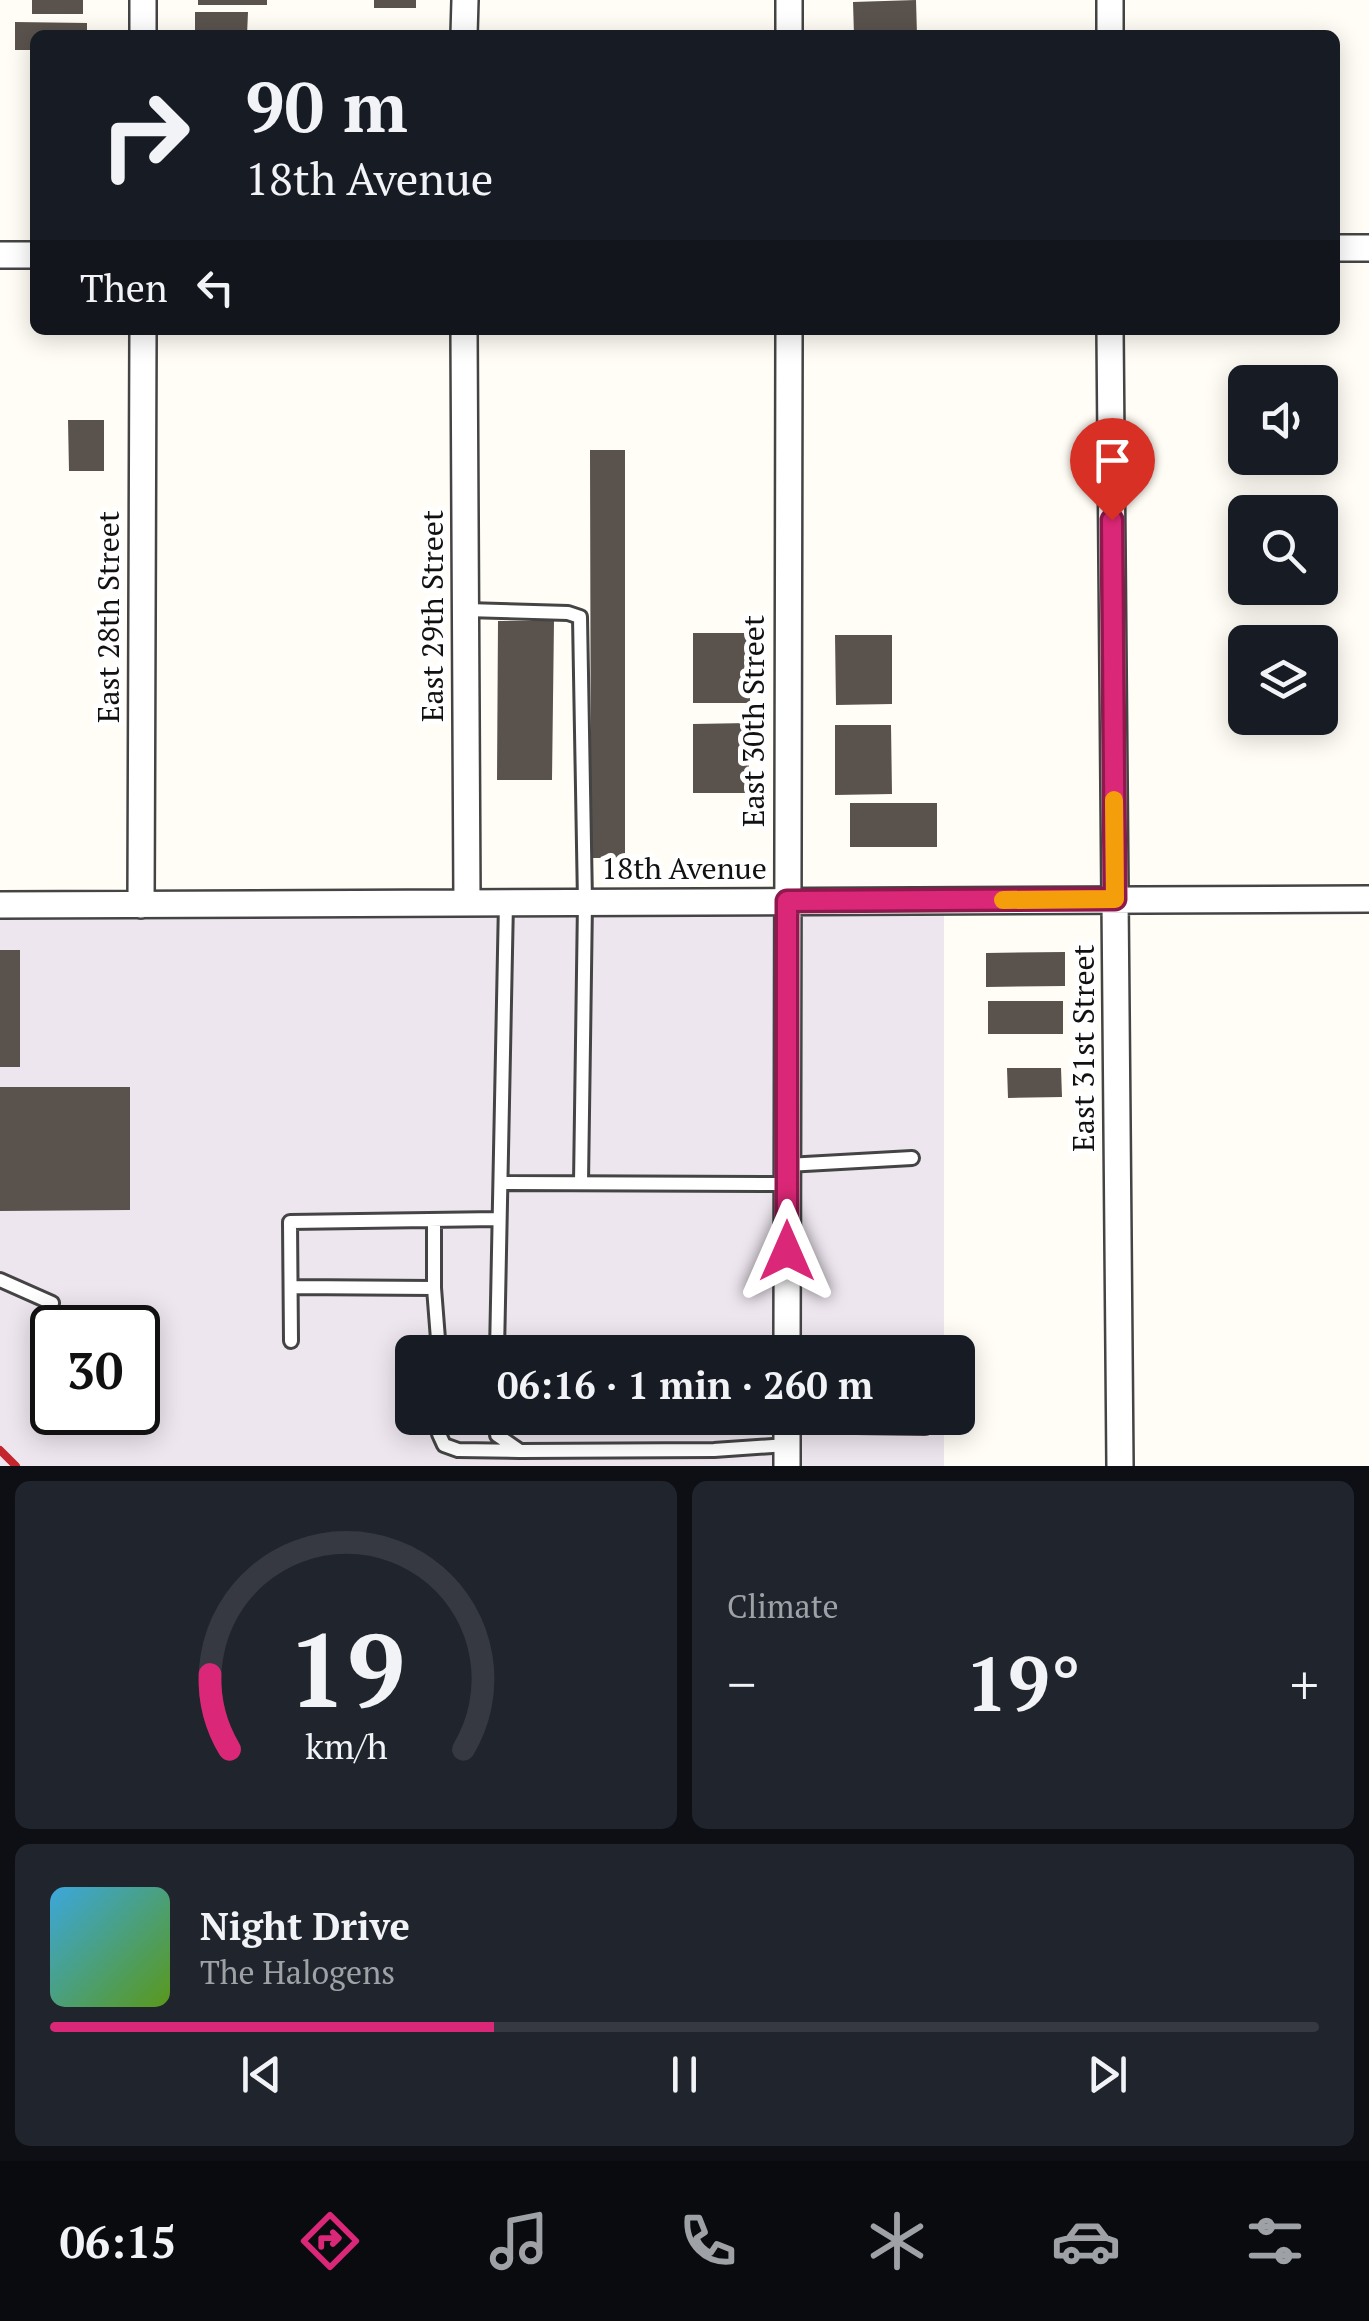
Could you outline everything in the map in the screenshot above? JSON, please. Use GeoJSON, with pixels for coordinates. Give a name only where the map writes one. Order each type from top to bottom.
{"type":"FeatureCollection","features":[{"type":"Feature","properties":{"kind":"street"},"geometry":{"type":"LineString","coordinates":[[143,0],[143,30]]}},
{"type":"Feature","properties":{"kind":"street"},"geometry":{"type":"LineString","coordinates":[[464,0],[464,30]]}},
{"type":"Feature","properties":{"kind":"street"},"geometry":{"type":"LineString","coordinates":[[789,0],[789,30]]}},
{"type":"Feature","properties":{"kind":"street"},"geometry":{"type":"LineString","coordinates":[[1110,0],[1110,30]]}},
{"type":"Feature","properties":{"kind":"street"},"geometry":{"type":"LineString","coordinates":[[1340,248],[1369,248]]}},
{"type":"Feature","properties":{"kind":"street"},"geometry":{"type":"LineString","coordinates":[[0,255],[30,255]]}},
{"type":"Feature","properties":{"kind":"street","name":"East 28th Street"},"geometry":{"type":"LineString","coordinates":[[140,904],[143,335]]}},
{"type":"Feature","properties":{"kind":"street","name":"East 29th Street"},"geometry":{"type":"LineString","coordinates":[[464,335],[468,902]]}},
{"type":"Feature","properties":{"kind":"street","name":"East 30th Street"},"geometry":{"type":"LineString","coordinates":[[787,1335],[789,335]]}},
{"type":"Feature","properties":{"kind":"street","name":"East 31st Street"},"geometry":{"type":"LineString","coordinates":[[1110,335],[1120,1466]]}},
{"type":"Feature","properties":{"kind":"street","name":"18th Avenue"},"geometry":{"type":"LineString","coordinates":[[0,905],[1369,899]]}},
{"type":"Feature","properties":{"kind":"lane"},"geometry":{"type":"LineString","coordinates":[[466,610],[568,613],[580,617],[585,902],[582,1183]]}},
{"type":"Feature","properties":{"kind":"lane"},"geometry":{"type":"LineString","coordinates":[[498,1335],[506,902]]}},
{"type":"Feature","properties":{"kind":"lane"},"geometry":{"type":"LineString","coordinates":[[501,1184],[787,1174],[912,1158]]}},
{"type":"Feature","properties":{"kind":"lane"},"geometry":{"type":"LineString","coordinates":[[291,1342],[290,1222],[498,1220]]}},
{"type":"Feature","properties":{"kind":"lane"},"geometry":{"type":"LineString","coordinates":[[434,1221],[438,1335]]}},
{"type":"Feature","properties":{"kind":"lane"},"geometry":{"type":"LineString","coordinates":[[0,1280],[52,1304]]}},
{"type":"Feature","properties":{"kind":"lane"},"geometry":{"type":"LineString","coordinates":[[290,1287],[434,1288]]}},
{"type":"Feature","properties":{"kind":"lane"},"geometry":{"type":"LineString","coordinates":[[439,1435],[444,1445],[458,1450],[520,1451],[714,1450],[833,1435]]}},
{"type":"Feature","properties":{"kind":"lane"},"geometry":{"type":"LineString","coordinates":[[497,1435],[520,1451]]}},
{"type":"Feature","properties":{"kind":"shaded area"},"geometry":{"type":"Polygon","coordinates":[[[0,904],[944,905],[944,1335],[395,1335],[395,1435],[944,1435],[944,1466],[0,1466],[0,904]]]}},
{"type":"Feature","properties":{"kind":"building"},"geometry":{"type":"Polygon","coordinates":[[[32,0],[83,0],[83,14],[32,14],[32,0]]]}},
{"type":"Feature","properties":{"kind":"building"},"geometry":{"type":"Polygon","coordinates":[[[198,0],[267,0],[267,5],[198,5],[198,0]]]}},
{"type":"Feature","properties":{"kind":"building"},"geometry":{"type":"Polygon","coordinates":[[[374,0],[416,0],[416,8],[374,8],[374,0]]]}},
{"type":"Feature","properties":{"kind":"building"},"geometry":{"type":"Polygon","coordinates":[[[916,0],[917,30],[854,30],[853,2],[916,0]]]}},
{"type":"Feature","properties":{"kind":"building"},"geometry":{"type":"Polygon","coordinates":[[[195,12],[248,12],[247,30],[195,30],[195,12]]]}},
{"type":"Feature","properties":{"kind":"building"},"geometry":{"type":"Polygon","coordinates":[[[15,22],[87,23],[87,30],[30,30],[30,50],[15,50],[15,22]]]}},
{"type":"Feature","properties":{"kind":"building"},"geometry":{"type":"Polygon","coordinates":[[[68,420],[104,420],[104,471],[69,471],[68,420]]]}},
{"type":"Feature","properties":{"kind":"building"},"geometry":{"type":"Polygon","coordinates":[[[590,450],[625,450],[625,858],[591,858],[590,450]]]}},
{"type":"Feature","properties":{"kind":"building"},"geometry":{"type":"Polygon","coordinates":[[[498,621],[554,621],[552,780],[497,780],[498,621]]]}},
{"type":"Feature","properties":{"kind":"building"},"geometry":{"type":"Polygon","coordinates":[[[693,633],[749,633],[750,703],[693,703],[693,633]]]}},
{"type":"Feature","properties":{"kind":"building"},"geometry":{"type":"Polygon","coordinates":[[[835,635],[892,635],[892,704],[836,705],[835,635]]]}},
{"type":"Feature","properties":{"kind":"building"},"geometry":{"type":"Polygon","coordinates":[[[749,723],[749,793],[693,793],[693,724],[749,723]]]}},
{"type":"Feature","properties":{"kind":"building"},"geometry":{"type":"Polygon","coordinates":[[[835,725],[891,725],[892,794],[835,795],[835,725]]]}},
{"type":"Feature","properties":{"kind":"building"},"geometry":{"type":"Polygon","coordinates":[[[850,803],[937,803],[937,847],[850,847],[850,803]]]}},
{"type":"Feature","properties":{"kind":"building"},"geometry":{"type":"Polygon","coordinates":[[[0,950],[20,950],[20,1067],[0,1067],[0,950]]]}},
{"type":"Feature","properties":{"kind":"building"},"geometry":{"type":"Polygon","coordinates":[[[1065,952],[1065,986],[986,987],[986,953],[1065,952]]]}},
{"type":"Feature","properties":{"kind":"building"},"geometry":{"type":"Polygon","coordinates":[[[988,1001],[1063,1001],[1063,1034],[988,1034],[988,1001]]]}},
{"type":"Feature","properties":{"kind":"building"},"geometry":{"type":"Polygon","coordinates":[[[1007,1068],[1061,1068],[1062,1097],[1008,1098],[1007,1068]]]}},
{"type":"Feature","properties":{"kind":"building"},"geometry":{"type":"Polygon","coordinates":[[[0,1087],[130,1087],[130,1210],[0,1211],[0,1087]]]}},
{"type":"Feature","properties":{"kind":"railway"},"geometry":{"type":"LineString","coordinates":[[0,1450],[16,1466]]}},
{"type":"Feature","properties":{"kind":"slow traffic"},"geometry":{"type":"LineString","coordinates":[[1003,900],[1115,899],[1114,800]]}},
{"type":"Feature","properties":{"kind":"route"},"geometry":{"type":"LineString","coordinates":[[787,1251],[787,901],[1115,899],[1112,520]]}}]}
